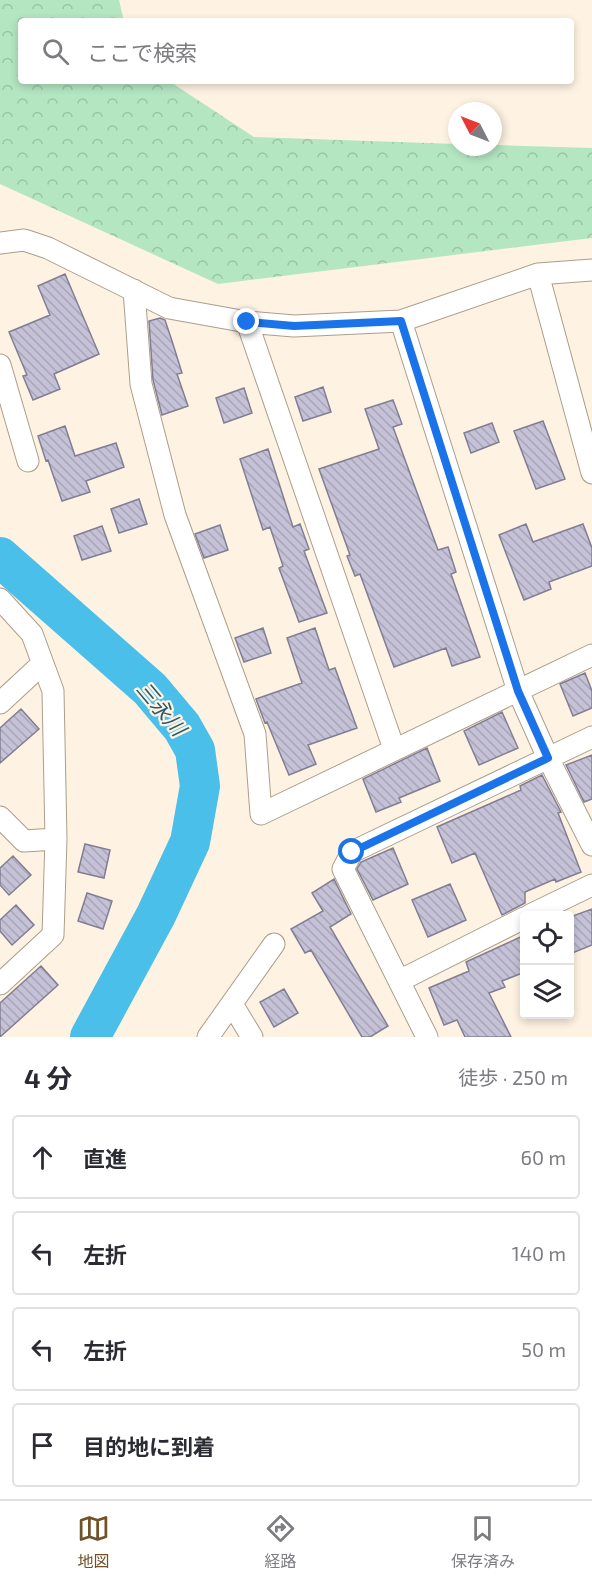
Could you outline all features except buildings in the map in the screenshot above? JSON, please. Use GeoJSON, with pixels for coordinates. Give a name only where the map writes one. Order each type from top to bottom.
{"type":"FeatureCollection","features":[{"type":"Feature","properties":{"kind":"street"},"geometry":{"type":"LineString","coordinates":[[0,243],[24,240],[48,248],[169,308],[247,322],[294,326],[401,321],[538,274],[592,270]]}},
{"type":"Feature","properties":{"kind":"street"},"geometry":{"type":"LineString","coordinates":[[538,274],[592,473]]}},
{"type":"Feature","properties":{"kind":"street"},"geometry":{"type":"LineString","coordinates":[[134,290],[141,384],[176,514],[255,734],[261,814],[592,655]]}},
{"type":"Feature","properties":{"kind":"street"},"geometry":{"type":"LineString","coordinates":[[401,321],[518,691],[548,758],[592,845]]}},
{"type":"Feature","properties":{"kind":"street"},"geometry":{"type":"LineString","coordinates":[[247,322],[394,749]]}},
{"type":"Feature","properties":{"kind":"street"},"geometry":{"type":"LineString","coordinates":[[0,365],[28,461]]}},
{"type":"Feature","properties":{"kind":"street"},"geometry":{"type":"LineString","coordinates":[[1,601],[32,634],[53,692],[57,839],[53,934],[4,971]]}},
{"type":"Feature","properties":{"kind":"street"},"geometry":{"type":"LineString","coordinates":[[0,704],[42,664]]}},
{"type":"Feature","properties":{"kind":"street"},"geometry":{"type":"LineString","coordinates":[[428,1037],[343,869],[352,852],[592,737]]}},
{"type":"Feature","properties":{"kind":"street"},"geometry":{"type":"LineString","coordinates":[[0,817],[24,841],[57,839]]}},
{"type":"Feature","properties":{"kind":"street"},"geometry":{"type":"LineString","coordinates":[[538,911],[592,885]]}},
{"type":"Feature","properties":{"kind":"street"},"geometry":{"type":"LineString","coordinates":[[399,981],[520,920]]}},
{"type":"Feature","properties":{"kind":"street"},"geometry":{"type":"LineString","coordinates":[[208,1037],[274,944]]}},
{"type":"Feature","properties":{"kind":"street"},"geometry":{"type":"LineString","coordinates":[[232,1004],[252,1037]]}},
{"type":"Feature","properties":{"kind":"green space"},"geometry":{"type":"Polygon","coordinates":[[[0,0],[119,0],[123,18],[18,18],[18,84],[174,84],[254,137],[448,144],[448,156],[502,156],[502,145],[592,148],[592,238],[218,284],[0,184],[0,0]]]}},
{"type":"Feature","properties":{"kind":"waterway","name":"三永川"},"geometry":{"type":"LineString","coordinates":[[0,557],[150,689],[182,727],[195,750],[200,786],[190,842],[156,915],[90,1037]]}},
{"type":"Feature","properties":{"kind":"route"},"geometry":{"type":"LineString","coordinates":[[247,322],[294,326],[401,321],[518,691],[548,758],[352,852]]}}]}
